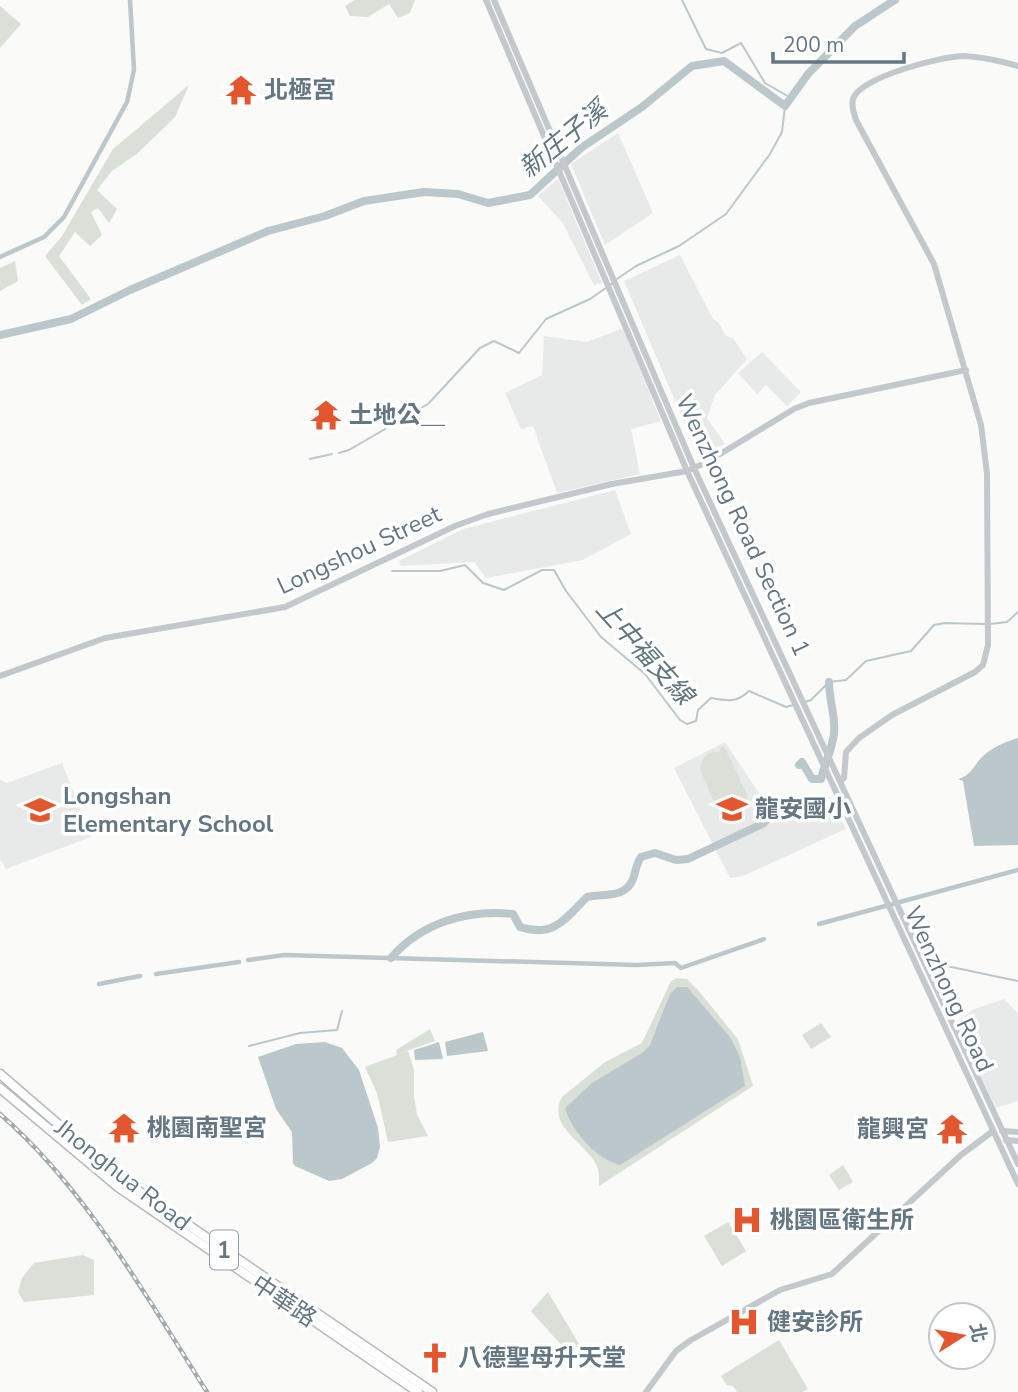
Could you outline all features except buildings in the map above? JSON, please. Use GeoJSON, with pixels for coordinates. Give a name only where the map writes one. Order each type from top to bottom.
{"type":"FeatureCollection","features":[{"type":"Feature","properties":{"kind":"main road","name":"Jhonghua Road"},"geometry":{"type":"LineString","coordinates":[[0,1074],[124,1181],[432,1392]]}},
{"type":"Feature","properties":{"kind":"main road","name":"中華路"},"geometry":{"type":"LineString","coordinates":[[0,1087],[118,1187],[418,1392]]}},
{"type":"Feature","properties":{"kind":"street"},"geometry":{"type":"LineString","coordinates":[[486,0],[494,10]]}},
{"type":"Feature","properties":{"kind":"street"},"geometry":{"type":"LineString","coordinates":[[494,0],[494,10]]}},
{"type":"Feature","properties":{"kind":"street","name":"Wenzhong Road Section 1"},"geometry":{"type":"LineString","coordinates":[[494,10],[745,597],[802,719],[888,883]]}},
{"type":"Feature","properties":{"kind":"street"},"geometry":{"type":"LineString","coordinates":[[835,782],[844,778],[846,752],[859,738],[892,715],[966,678],[983,665],[988,645],[985,450],[981,425],[934,264],[856,120],[852,107],[853,97],[872,83],[938,60],[962,56],[1003,61],[1018,66]]}},
{"type":"Feature","properties":{"kind":"street","name":"Longshou Street"},"geometry":{"type":"LineString","coordinates":[[0,676],[105,638],[276,610],[488,513],[690,469],[809,403],[966,370]]}},
{"type":"Feature","properties":{"kind":"street","name":"Wenzhong Road Section 1"},"geometry":{"type":"LineString","coordinates":[[690,469],[752,593],[835,771],[835,782],[880,885]]}},
{"type":"Feature","properties":{"kind":"street"},"geometry":{"type":"LineString","coordinates":[[745,597],[752,593]]}},
{"type":"Feature","properties":{"kind":"street","name":"Wenzhong Road"},"geometry":{"type":"LineString","coordinates":[[888,883],[889,895],[895,909],[1018,1164]]}},
{"type":"Feature","properties":{"kind":"street","name":"Wenzhong Road"},"geometry":{"type":"LineString","coordinates":[[880,885],[889,895]]}},
{"type":"Feature","properties":{"kind":"street","name":"Wenzhong Road"},"geometry":{"type":"LineString","coordinates":[[916,954],[1018,1184]]}},
{"type":"Feature","properties":{"kind":"street"},"geometry":{"type":"LineString","coordinates":[[993,1130],[1007,1141],[1018,1141]]}},
{"type":"Feature","properties":{"kind":"street"},"geometry":{"type":"LineString","coordinates":[[646,1392],[676,1351],[691,1340],[780,1290],[832,1273],[961,1155],[993,1130],[1018,1132]]}},
{"type":"Feature","properties":{"kind":"shaded area"},"geometry":{"type":"Polygon","coordinates":[[[355,0],[415,0],[410,13],[398,18],[389,4],[368,17],[350,16],[345,6],[355,0]]]}},
{"type":"Feature","properties":{"kind":"shaded area"},"geometry":{"type":"Polygon","coordinates":[[[0,6],[21,24],[0,48],[0,6]]]}},
{"type":"Feature","properties":{"kind":"shaded area"},"geometry":{"type":"Polygon","coordinates":[[[189,85],[175,117],[138,153],[112,171],[97,190],[117,209],[109,223],[98,208],[91,212],[102,235],[90,246],[75,232],[59,256],[91,299],[82,305],[45,256],[62,236],[113,149],[189,85]]]}},
{"type":"Feature","properties":{"kind":"shaded area"},"geometry":{"type":"Polygon","coordinates":[[[618,133],[653,213],[605,245],[571,164],[618,133]]]}},
{"type":"Feature","properties":{"kind":"shaded area"},"geometry":{"type":"Polygon","coordinates":[[[558,179],[602,283],[594,285],[562,222],[538,196],[558,179]]]}},
{"type":"Feature","properties":{"kind":"shaded area"},"geometry":{"type":"Polygon","coordinates":[[[680,255],[713,319],[718,322],[726,336],[733,338],[747,359],[715,395],[707,418],[725,444],[699,457],[624,281],[680,255]]]}},
{"type":"Feature","properties":{"kind":"shaded area"},"geometry":{"type":"Polygon","coordinates":[[[15,261],[18,281],[0,291],[0,268],[15,261]]]}},
{"type":"Feature","properties":{"kind":"shaded area"},"geometry":{"type":"Polygon","coordinates":[[[623,328],[661,421],[631,429],[640,474],[557,493],[533,426],[521,429],[505,393],[542,375],[544,336],[587,342],[623,328]]]}},
{"type":"Feature","properties":{"kind":"shaded area"},"geometry":{"type":"Polygon","coordinates":[[[762,352],[801,392],[787,406],[766,385],[757,394],[738,373],[762,352]]]}},
{"type":"Feature","properties":{"kind":"shaded area"},"geometry":{"type":"Polygon","coordinates":[[[615,490],[631,534],[583,560],[486,578],[474,562],[401,566],[399,561],[463,529],[615,490]]]}},
{"type":"Feature","properties":{"kind":"shaded area"},"geometry":{"type":"Polygon","coordinates":[[[1018,738],[1018,845],[974,846],[963,781],[958,779],[969,773],[990,750],[1018,738]]]}},
{"type":"Feature","properties":{"kind":"shaded area","name":"龍安國小"},"geometry":{"type":"Polygon","coordinates":[[[725,742],[777,820],[830,797],[846,829],[743,876],[730,878],[674,768],[725,742]]]}},
{"type":"Feature","properties":{"kind":"shaded area"},"geometry":{"type":"Polygon","coordinates":[[[724,746],[748,797],[744,800],[741,796],[736,802],[725,806],[714,802],[700,769],[706,756],[721,752],[719,748],[724,746]]]}},
{"type":"Feature","properties":{"kind":"shaded area","name":"Longshan Elementary School"},"geometry":{"type":"Polygon","coordinates":[[[62,763],[91,837],[6,869],[0,859],[0,780],[7,783],[62,763]]]}},
{"type":"Feature","properties":{"kind":"shaded area"},"geometry":{"type":"Polygon","coordinates":[[[677,978],[687,979],[697,989],[738,1039],[753,1086],[599,1186],[598,1169],[594,1161],[571,1136],[560,1118],[558,1108],[562,1097],[605,1062],[642,1043],[671,981],[677,978]]]}},
{"type":"Feature","properties":{"kind":"shaded area"},"geometry":{"type":"Polygon","coordinates":[[[677,987],[687,987],[730,1037],[740,1057],[745,1086],[620,1165],[603,1157],[586,1143],[573,1126],[565,1108],[592,1083],[642,1053],[650,1045],[670,994],[677,987]]]}},
{"type":"Feature","properties":{"kind":"shaded area"},"geometry":{"type":"Polygon","coordinates":[[[1004,999],[1018,1013],[1018,1101],[996,1108],[955,1023],[974,1009],[1004,999]]]}},
{"type":"Feature","properties":{"kind":"shaded area"},"geometry":{"type":"Polygon","coordinates":[[[821,1023],[831,1037],[811,1049],[802,1035],[821,1023]]]}},
{"type":"Feature","properties":{"kind":"shaded area"},"geometry":{"type":"Polygon","coordinates":[[[430,1029],[435,1041],[398,1054],[408,1051],[414,1070],[417,1115],[428,1136],[388,1142],[377,1093],[365,1067],[397,1055],[396,1050],[430,1029]]]}},
{"type":"Feature","properties":{"kind":"shaded area"},"geometry":{"type":"Polygon","coordinates":[[[483,1032],[488,1051],[447,1056],[445,1042],[483,1032]]]}},
{"type":"Feature","properties":{"kind":"shaded area"},"geometry":{"type":"Polygon","coordinates":[[[325,1042],[342,1048],[359,1070],[378,1128],[380,1147],[377,1158],[372,1163],[342,1179],[329,1181],[293,1163],[292,1132],[276,1109],[258,1057],[296,1044],[325,1042]]]}},
{"type":"Feature","properties":{"kind":"shaded area"},"geometry":{"type":"Polygon","coordinates":[[[439,1042],[443,1059],[415,1060],[414,1050],[439,1042]]]}},
{"type":"Feature","properties":{"kind":"shaded area"},"geometry":{"type":"Polygon","coordinates":[[[843,1165],[853,1182],[839,1190],[829,1175],[843,1165]]]}},
{"type":"Feature","properties":{"kind":"shaded area"},"geometry":{"type":"Polygon","coordinates":[[[728,1222],[746,1251],[722,1266],[704,1236],[728,1222]]]}},
{"type":"Feature","properties":{"kind":"shaded area"},"geometry":{"type":"Polygon","coordinates":[[[83,1255],[94,1260],[94,1295],[24,1302],[18,1292],[22,1278],[34,1263],[83,1255]]]}},
{"type":"Feature","properties":{"kind":"shaded area"},"geometry":{"type":"Polygon","coordinates":[[[548,1292],[579,1344],[569,1354],[531,1311],[548,1292]]]}},
{"type":"Feature","properties":{"kind":"shaded area"},"geometry":{"type":"Polygon","coordinates":[[[779,1340],[808,1389],[802,1392],[737,1392],[733,1386],[727,1385],[721,1376],[779,1340]]]}},
{"type":"Feature","properties":{"kind":"waterway"},"geometry":{"type":"LineString","coordinates":[[0,257],[44,237],[64,217],[127,102],[134,70],[130,0]]}},
{"type":"Feature","properties":{"kind":"waterway"},"geometry":{"type":"LineString","coordinates":[[682,0],[706,49],[722,53],[741,43],[765,83],[791,98]]}},
{"type":"Feature","properties":{"kind":"waterway","name":"新庄子溪"},"geometry":{"type":"LineString","coordinates":[[0,335],[71,319],[130,290],[268,231],[325,216],[364,201],[424,192],[458,194],[488,203],[530,195],[581,148],[642,107],[692,66],[724,61],[785,106],[808,74],[855,26],[895,0]]}},
{"type":"Feature","properties":{"kind":"waterway"},"geometry":{"type":"LineString","coordinates":[[617,279],[636,266],[679,246],[726,214],[770,154],[782,132],[785,106]]}},
{"type":"Feature","properties":{"kind":"waterway"},"geometry":{"type":"LineString","coordinates":[[339,453],[349,450],[428,404],[480,348],[494,341],[519,353],[546,319],[590,299],[613,283]]}},
{"type":"Feature","properties":{"kind":"waterway"},"geometry":{"type":"LineString","coordinates":[[310,459],[332,454]]}},
{"type":"Feature","properties":{"kind":"waterway","name":"上中福支線"},"geometry":{"type":"LineString","coordinates":[[392,571],[440,571],[465,565],[483,583],[504,590],[542,570],[554,570],[566,591],[601,637],[645,674],[680,720],[687,724],[696,721],[698,710],[711,698],[732,700],[749,691],[786,707],[793,705]]}},
{"type":"Feature","properties":{"kind":"waterway","name":"上中福支線"},"geometry":{"type":"LineString","coordinates":[[990,624],[1007,622],[1018,612]]}},
{"type":"Feature","properties":{"kind":"waterway","name":"上中福支線"},"geometry":{"type":"LineString","coordinates":[[805,702],[811,700],[829,682],[846,680],[866,661],[911,651],[934,625],[985,624]]}},
{"type":"Feature","properties":{"kind":"waterway"},"geometry":{"type":"LineString","coordinates":[[799,765],[802,762],[812,779],[821,779],[834,734],[829,682]]}},
{"type":"Feature","properties":{"kind":"waterway"},"geometry":{"type":"LineString","coordinates":[[391,958],[403,946],[431,927],[462,916],[513,914],[520,927],[532,930],[550,928],[565,919],[587,897],[625,890],[633,879],[641,857],[655,853],[676,860],[688,859],[764,823],[770,816],[774,799]]}},
{"type":"Feature","properties":{"kind":"waterway"},"geometry":{"type":"LineString","coordinates":[[819,924],[1018,870]]}},
{"type":"Feature","properties":{"kind":"waterway"},"geometry":{"type":"LineString","coordinates":[[248,960],[284,955],[637,965],[675,963],[681,968],[764,939]]}},
{"type":"Feature","properties":{"kind":"waterway"},"geometry":{"type":"LineString","coordinates":[[156,974],[239,962]]}},
{"type":"Feature","properties":{"kind":"waterway"},"geometry":{"type":"LineString","coordinates":[[937,964],[1018,981]]}},
{"type":"Feature","properties":{"kind":"waterway"},"geometry":{"type":"LineString","coordinates":[[99,984],[140,976]]}},
{"type":"Feature","properties":{"kind":"waterway"},"geometry":{"type":"LineString","coordinates":[[249,1046],[300,1033],[337,1030],[342,1011]]}},
{"type":"Feature","properties":{"kind":"railway"},"geometry":{"type":"LineString","coordinates":[[0,1114],[31,1144],[87,1210],[113,1245],[207,1392]]}},
{"type":"Feature","properties":{"kind":"place","name":"北極宮"},"geometry":{"type":"Point","coordinates":[241,90]}},
{"type":"Feature","properties":{"kind":"place","name":"土地公＿"},"geometry":{"type":"Point","coordinates":[326,415]}},
{"type":"Feature","properties":{"kind":"place","name":"龍安國小"},"geometry":{"type":"Point","coordinates":[732,809]}},
{"type":"Feature","properties":{"kind":"place","name":"Longshan Elementary School"},"geometry":{"type":"Point","coordinates":[40,810]}},
{"type":"Feature","properties":{"kind":"place","name":"桃園南聖宮"},"geometry":{"type":"Point","coordinates":[124,1128]}},
{"type":"Feature","properties":{"kind":"place","name":"龍興宮"},"geometry":{"type":"Point","coordinates":[952,1129]}},
{"type":"Feature","properties":{"kind":"place","name":"桃園區衛生所"},"geometry":{"type":"Point","coordinates":[747,1220]}},
{"type":"Feature","properties":{"kind":"place","name":"健安診所"},"geometry":{"type":"Point","coordinates":[744,1322]}},
{"type":"Feature","properties":{"kind":"place","name":"八德聖母升天堂"},"geometry":{"type":"Point","coordinates":[435,1358]}}]}
